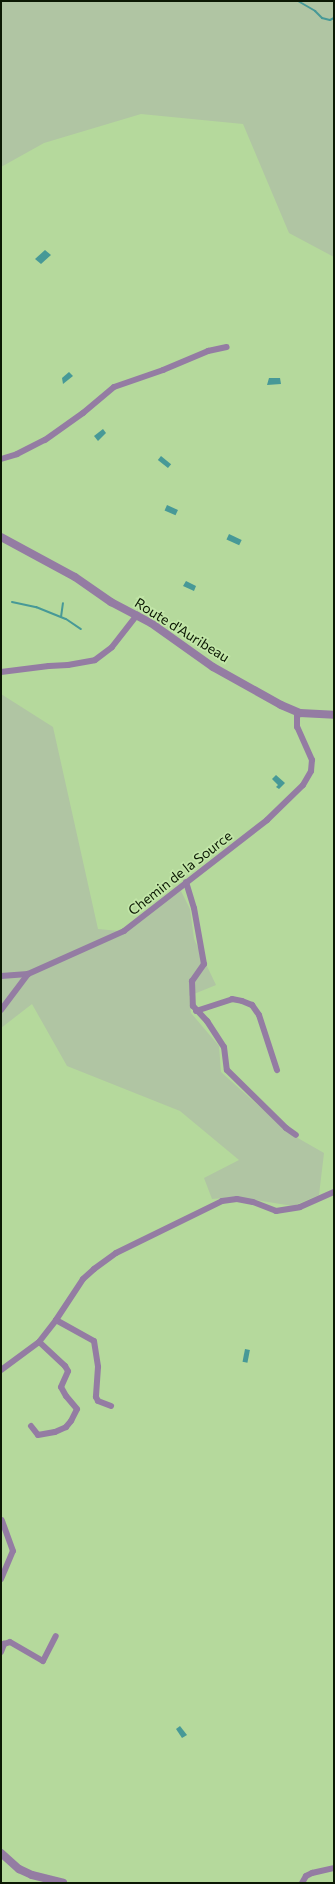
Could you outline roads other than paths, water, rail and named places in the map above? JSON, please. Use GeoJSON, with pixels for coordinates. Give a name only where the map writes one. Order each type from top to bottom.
{"type":"FeatureCollection","features":[{"type":"Feature","properties":{"kind":"street"},"geometry":{"type":"LineString","coordinates":[[1,459],[17,454],[46,440],[83,413],[114,387],[163,370],[208,351],[227,347]]}},
{"type":"Feature","properties":{"kind":"street","name":"Route d'Auribeau"},"geometry":{"type":"LineString","coordinates":[[1,537],[75,577],[111,602],[151,623],[213,667],[297,712],[334,715]]}},
{"type":"Feature","properties":{"kind":"street"},"geometry":{"type":"LineString","coordinates":[[1,672],[48,666],[68,666],[95,660],[112,647],[137,616]]}},
{"type":"Feature","properties":{"kind":"street","name":"Chemin de la Source"},"geometry":{"type":"LineString","coordinates":[[1,1010],[28,974],[124,931],[267,820],[306,781],[311,771],[312,760],[298,727],[297,712]]}},
{"type":"Feature","properties":{"kind":"street"},"geometry":{"type":"LineString","coordinates":[[186,882],[194,908],[204,964],[192,980],[193,1006],[196,1011],[207,1021],[224,1047],[227,1070],[281,1123],[296,1135]]}},
{"type":"Feature","properties":{"kind":"street"},"geometry":{"type":"LineString","coordinates":[[1,976],[28,974]]}},
{"type":"Feature","properties":{"kind":"street"},"geometry":{"type":"LineString","coordinates":[[196,1011],[232,999],[252,1005],[259,1015],[277,1070]]}},
{"type":"Feature","properties":{"kind":"street"},"geometry":{"type":"LineString","coordinates":[[1,1370],[39,1342],[56,1320],[83,1279],[116,1253],[222,1201],[238,1199],[253,1202],[276,1211],[286,1210],[334,1192]]}},
{"type":"Feature","properties":{"kind":"street"},"geometry":{"type":"LineString","coordinates":[[56,1320],[94,1341],[98,1367],[96,1397],[98,1401],[111,1406]]}},
{"type":"Feature","properties":{"kind":"street"},"geometry":{"type":"LineString","coordinates":[[31,1426],[38,1436],[56,1432],[72,1421],[77,1410],[61,1387],[68,1371],[65,1366],[39,1342]]}},
{"type":"Feature","properties":{"kind":"street"},"geometry":{"type":"LineString","coordinates":[[1,1579],[13,1551],[2,1520]]}},
{"type":"Feature","properties":{"kind":"street"},"geometry":{"type":"LineString","coordinates":[[1,1652],[4,1644],[10,1642],[43,1661],[56,1636]]}},
{"type":"Feature","properties":{"kind":"street"},"geometry":{"type":"LineString","coordinates":[[1,1853],[19,1869],[32,1875],[63,1883]]}},
{"type":"Feature","properties":{"kind":"street"},"geometry":{"type":"LineString","coordinates":[[302,1883],[306,1876],[312,1873],[333,1868]]}},
{"type":"Feature","properties":{"kind":"water"},"geometry":{"type":"Polygon","coordinates":[[[45,250],[51,255],[41,264],[35,259],[45,250]]]}},
{"type":"Feature","properties":{"kind":"water"},"geometry":{"type":"Polygon","coordinates":[[[69,372],[73,376],[63,384],[62,378],[69,372]]]}},
{"type":"Feature","properties":{"kind":"water"},"geometry":{"type":"Polygon","coordinates":[[[269,378],[280,378],[281,384],[267,385],[269,378]]]}},
{"type":"Feature","properties":{"kind":"water"},"geometry":{"type":"Polygon","coordinates":[[[103,429],[106,433],[98,441],[94,436],[103,429]]]}},
{"type":"Feature","properties":{"kind":"water"},"geometry":{"type":"Polygon","coordinates":[[[161,456],[171,464],[168,468],[158,460],[161,456]]]}},
{"type":"Feature","properties":{"kind":"water"},"geometry":{"type":"Polygon","coordinates":[[[167,505],[178,510],[176,515],[165,510],[167,505]]]}},
{"type":"Feature","properties":{"kind":"water"},"geometry":{"type":"Polygon","coordinates":[[[229,534],[242,540],[239,545],[226,539],[229,534]]]}},
{"type":"Feature","properties":{"kind":"water"},"geometry":{"type":"Polygon","coordinates":[[[186,581],[196,586],[194,591],[183,586],[186,581]]]}},
{"type":"Feature","properties":{"kind":"water"},"geometry":{"type":"Polygon","coordinates":[[[276,775],[285,783],[279,789],[276,787],[278,785],[272,779],[276,775]]]}},
{"type":"Feature","properties":{"kind":"water"},"geometry":{"type":"Polygon","coordinates":[[[245,1349],[250,1350],[247,1363],[243,1362],[245,1349]]]}},
{"type":"Feature","properties":{"kind":"water"},"geometry":{"type":"Polygon","coordinates":[[[180,1726],[187,1735],[182,1738],[176,1729],[180,1726]]]}},
{"type":"Feature","properties":{"kind":"waterway"},"geometry":{"type":"LineString","coordinates":[[298,1],[315,11],[322,18],[330,20],[334,18]]}},
{"type":"Feature","properties":{"kind":"waterway"},"geometry":{"type":"LineString","coordinates":[[12,602],[36,607],[66,619],[81,629]]}},
{"type":"Feature","properties":{"kind":"waterway"},"geometry":{"type":"LineString","coordinates":[[61,617],[63,603]]}}]}
